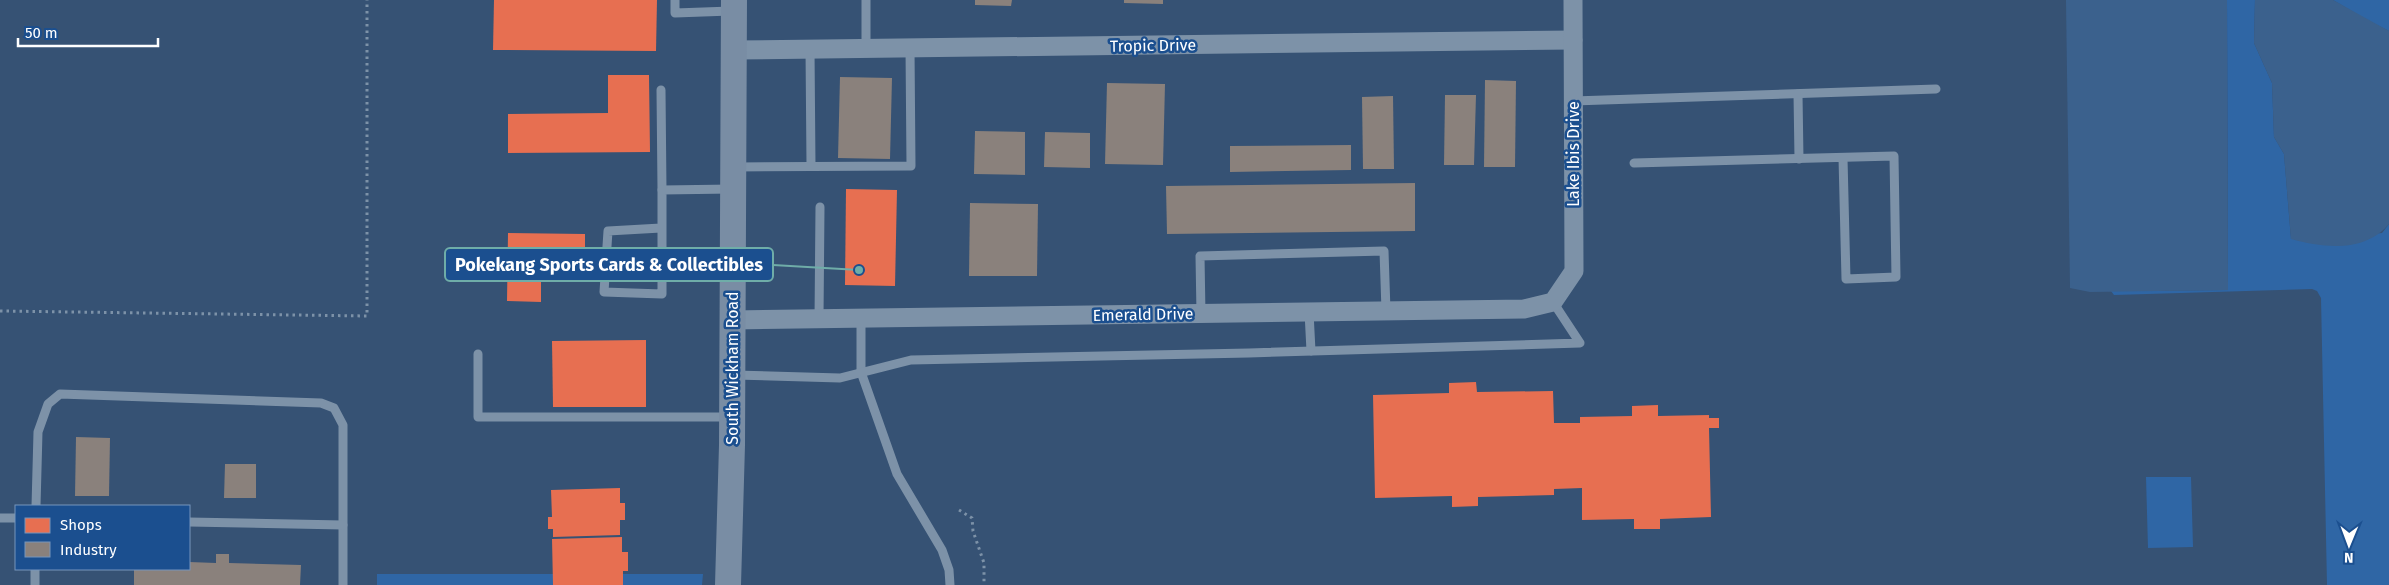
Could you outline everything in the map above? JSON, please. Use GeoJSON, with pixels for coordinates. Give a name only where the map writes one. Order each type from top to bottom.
{"type":"FeatureCollection","features":[{"type":"Feature","properties":{"kind":"main road","name":"South Wickham Road"},"geometry":{"type":"LineString","coordinates":[[728,585],[732,417],[734,6]]}},
{"type":"Feature","properties":{"kind":"street","name":"Lake Ibis Drive"},"geometry":{"type":"LineString","coordinates":[[1553,302],[1574,271],[1572,0]]}},
{"type":"Feature","properties":{"kind":"street","name":"Tropic Drive"},"geometry":{"type":"LineString","coordinates":[[733,50],[1573,40]]}},
{"type":"Feature","properties":{"kind":"street","name":"Emerald Drive"},"geometry":{"type":"LineString","coordinates":[[732,320],[1524,309],[1553,302]]}},
{"type":"Feature","properties":{"kind":"lane"},"geometry":{"type":"LineString","coordinates":[[675,0],[675,13],[734,6]]}},
{"type":"Feature","properties":{"kind":"lane"},"geometry":{"type":"LineString","coordinates":[[866,0],[866,48]]}},
{"type":"Feature","properties":{"kind":"lane"},"geometry":{"type":"LineString","coordinates":[[662,190],[812,166],[910,166],[910,48]]}},
{"type":"Feature","properties":{"kind":"lane"},"geometry":{"type":"LineString","coordinates":[[810,49],[812,166]]}},
{"type":"Feature","properties":{"kind":"lane"},"geometry":{"type":"LineString","coordinates":[[1573,101],[1936,89]]}},
{"type":"Feature","properties":{"kind":"lane"},"geometry":{"type":"LineString","coordinates":[[661,90],[662,294],[604,292],[608,231],[661,228]]}},
{"type":"Feature","properties":{"kind":"lane"},"geometry":{"type":"LineString","coordinates":[[1798,94],[1799,159]]}},
{"type":"Feature","properties":{"kind":"lane"},"geometry":{"type":"LineString","coordinates":[[1634,163],[1894,156],[1896,277],[1846,279],[1843,158]]}},
{"type":"Feature","properties":{"kind":"lane"},"geometry":{"type":"LineString","coordinates":[[819,319],[820,207]]}},
{"type":"Feature","properties":{"kind":"lane"},"geometry":{"type":"LineString","coordinates":[[1201,314],[1200,256],[1384,251],[1386,311]]}},
{"type":"Feature","properties":{"kind":"lane"},"geometry":{"type":"LineString","coordinates":[[732,374],[840,378],[911,360],[1580,344],[1553,302]]}},
{"type":"Feature","properties":{"kind":"lane"},"geometry":{"type":"LineString","coordinates":[[1310,312],[1311,351]]}},
{"type":"Feature","properties":{"kind":"lane"},"geometry":{"type":"LineString","coordinates":[[861,318],[861,372],[898,474],[942,550],[949,570],[950,585]]}},
{"type":"Feature","properties":{"kind":"lane"},"geometry":{"type":"LineString","coordinates":[[478,354],[478,417],[732,417]]}},
{"type":"Feature","properties":{"kind":"lane"},"geometry":{"type":"LineString","coordinates":[[36,505],[38,432],[48,404],[60,394],[321,402],[334,408],[343,426],[343,585]]}},
{"type":"Feature","properties":{"kind":"lane"},"geometry":{"type":"LineString","coordinates":[[0,518],[15,518]]}},
{"type":"Feature","properties":{"kind":"lane"},"geometry":{"type":"LineString","coordinates":[[190,522],[343,525]]}},
{"type":"Feature","properties":{"kind":"lane"},"geometry":{"type":"LineString","coordinates":[[35,570],[35,585]]}},
{"type":"Feature","properties":{"kind":"path"},"geometry":{"type":"LineString","coordinates":[[0,311],[367,316],[367,0]]}},
{"type":"Feature","properties":{"kind":"path"},"geometry":{"type":"LineString","coordinates":[[959,510],[972,518],[973,531],[984,563],[984,585]]}},
{"type":"Feature","properties":{"kind":"shaded area"},"geometry":{"type":"Polygon","coordinates":[[[2066,0],[2227,0],[2228,290],[2090,292],[2070,288],[2066,0]]]}},
{"type":"Feature","properties":{"kind":"shaded area"},"geometry":{"type":"Polygon","coordinates":[[[2227,0],[2255,0],[2254,43],[2272,83],[2274,137],[2284,154],[2291,239],[2382,233],[2389,224],[2389,585],[2327,585],[2321,298],[2317,291],[2312,289],[2114,295],[2111,291],[2228,290],[2227,0]]]}},
{"type":"Feature","properties":{"kind":"shaded area"},"geometry":{"type":"Polygon","coordinates":[[[2255,0],[2333,0],[2389,31],[2389,224],[2368,240],[2356,244],[2330,246],[2291,239],[2284,154],[2274,137],[2272,83],[2254,43],[2255,0]]]}},
{"type":"Feature","properties":{"kind":"shaded area"},"geometry":{"type":"Polygon","coordinates":[[[2333,0],[2389,0],[2389,31],[2365,19],[2333,0]]]}},
{"type":"Feature","properties":{"kind":"shaded area"},"geometry":{"type":"Polygon","coordinates":[[[2146,477],[2191,477],[2193,547],[2148,548],[2146,477]]]}},
{"type":"Feature","properties":{"kind":"shaded area"},"geometry":{"type":"Polygon","coordinates":[[[377,574],[703,574],[702,585],[377,585],[377,574]]]}},
{"type":"Feature","properties":{"kind":"building: Shops"},"geometry":{"type":"Polygon","coordinates":[[[494,0],[657,0],[656,51],[493,50],[494,0]]]}},
{"type":"Feature","properties":{"kind":"building: Shops"},"geometry":{"type":"Polygon","coordinates":[[[608,75],[649,75],[650,152],[508,153],[508,114],[608,113],[608,75]]]}},
{"type":"Feature","properties":{"kind":"building: Shops"},"geometry":{"type":"Polygon","coordinates":[[[846,189],[897,190],[895,286],[845,285],[846,189]]]}},
{"type":"Feature","properties":{"kind":"building: Shops"},"geometry":{"type":"Polygon","coordinates":[[[508,233],[585,234],[585,282],[541,281],[541,302],[507,301],[508,233]]]}},
{"type":"Feature","properties":{"kind":"building: Shops"},"geometry":{"type":"Polygon","coordinates":[[[646,340],[646,407],[553,407],[552,341],[646,340]]]}},
{"type":"Feature","properties":{"kind":"building: Shops"},"geometry":{"type":"Polygon","coordinates":[[[1476,382],[1477,392],[1553,391],[1554,423],[1580,423],[1580,417],[1632,416],[1632,406],[1658,405],[1658,416],[1709,415],[1709,418],[1719,418],[1719,428],[1709,428],[1711,517],[1660,519],[1660,529],[1634,529],[1634,519],[1582,520],[1582,488],[1554,489],[1554,495],[1478,497],[1478,506],[1452,507],[1452,496],[1375,498],[1373,395],[1449,393],[1449,383],[1476,382]]]}},
{"type":"Feature","properties":{"kind":"building: Shops"},"geometry":{"type":"Polygon","coordinates":[[[620,488],[620,503],[625,503],[625,520],[620,520],[620,535],[553,537],[553,529],[548,529],[548,517],[552,517],[551,490],[620,488]]]}},
{"type":"Feature","properties":{"kind":"building: Shops"},"geometry":{"type":"Polygon","coordinates":[[[622,537],[622,552],[628,552],[628,571],[623,571],[623,585],[553,585],[552,539],[622,537]]]}},
{"type":"Feature","properties":{"kind":"building: Industry"},"geometry":{"type":"Polygon","coordinates":[[[975,0],[1012,0],[1011,6],[975,5],[975,0]]]}},
{"type":"Feature","properties":{"kind":"building: Industry"},"geometry":{"type":"Polygon","coordinates":[[[1124,0],[1163,0],[1163,4],[1124,3],[1124,0]]]}},
{"type":"Feature","properties":{"kind":"building: Industry"},"geometry":{"type":"Polygon","coordinates":[[[840,77],[892,78],[890,159],[838,158],[840,77]]]}},
{"type":"Feature","properties":{"kind":"building: Industry"},"geometry":{"type":"Polygon","coordinates":[[[1485,80],[1516,81],[1515,167],[1484,167],[1485,80]]]}},
{"type":"Feature","properties":{"kind":"building: Industry"},"geometry":{"type":"Polygon","coordinates":[[[1107,83],[1165,84],[1163,165],[1105,164],[1107,83]]]}},
{"type":"Feature","properties":{"kind":"building: Industry"},"geometry":{"type":"Polygon","coordinates":[[[1445,95],[1476,95],[1474,165],[1444,165],[1445,95]]]}},
{"type":"Feature","properties":{"kind":"building: Industry"},"geometry":{"type":"Polygon","coordinates":[[[1393,96],[1394,169],[1363,169],[1362,97],[1393,96]]]}},
{"type":"Feature","properties":{"kind":"building: Industry"},"geometry":{"type":"Polygon","coordinates":[[[975,131],[1025,132],[1025,175],[974,174],[975,131]]]}},
{"type":"Feature","properties":{"kind":"building: Industry"},"geometry":{"type":"Polygon","coordinates":[[[1045,132],[1090,133],[1090,168],[1044,167],[1045,132]]]}},
{"type":"Feature","properties":{"kind":"building: Industry"},"geometry":{"type":"Polygon","coordinates":[[[1351,145],[1351,170],[1230,172],[1230,146],[1351,145]]]}},
{"type":"Feature","properties":{"kind":"building: Industry"},"geometry":{"type":"Polygon","coordinates":[[[1415,183],[1415,231],[1167,234],[1166,186],[1415,183]]]}},
{"type":"Feature","properties":{"kind":"building: Industry"},"geometry":{"type":"Polygon","coordinates":[[[970,203],[1038,204],[1037,276],[969,276],[970,203]]]}},
{"type":"Feature","properties":{"kind":"building: Industry"},"geometry":{"type":"Polygon","coordinates":[[[76,437],[110,438],[109,496],[75,496],[76,437]]]}},
{"type":"Feature","properties":{"kind":"building: Industry"},"geometry":{"type":"Polygon","coordinates":[[[225,464],[256,464],[256,498],[224,498],[225,464]]]}},
{"type":"Feature","properties":{"kind":"building: Industry"},"geometry":{"type":"Polygon","coordinates":[[[216,554],[229,554],[229,563],[301,565],[300,585],[134,585],[134,570],[190,570],[190,562],[216,563],[216,554]]]}},
{"type":"Feature","properties":{"kind":"place","name":"Pokekang Sports Cards & Collectibles"},"geometry":{"type":"Point","coordinates":[859,270]}}]}
